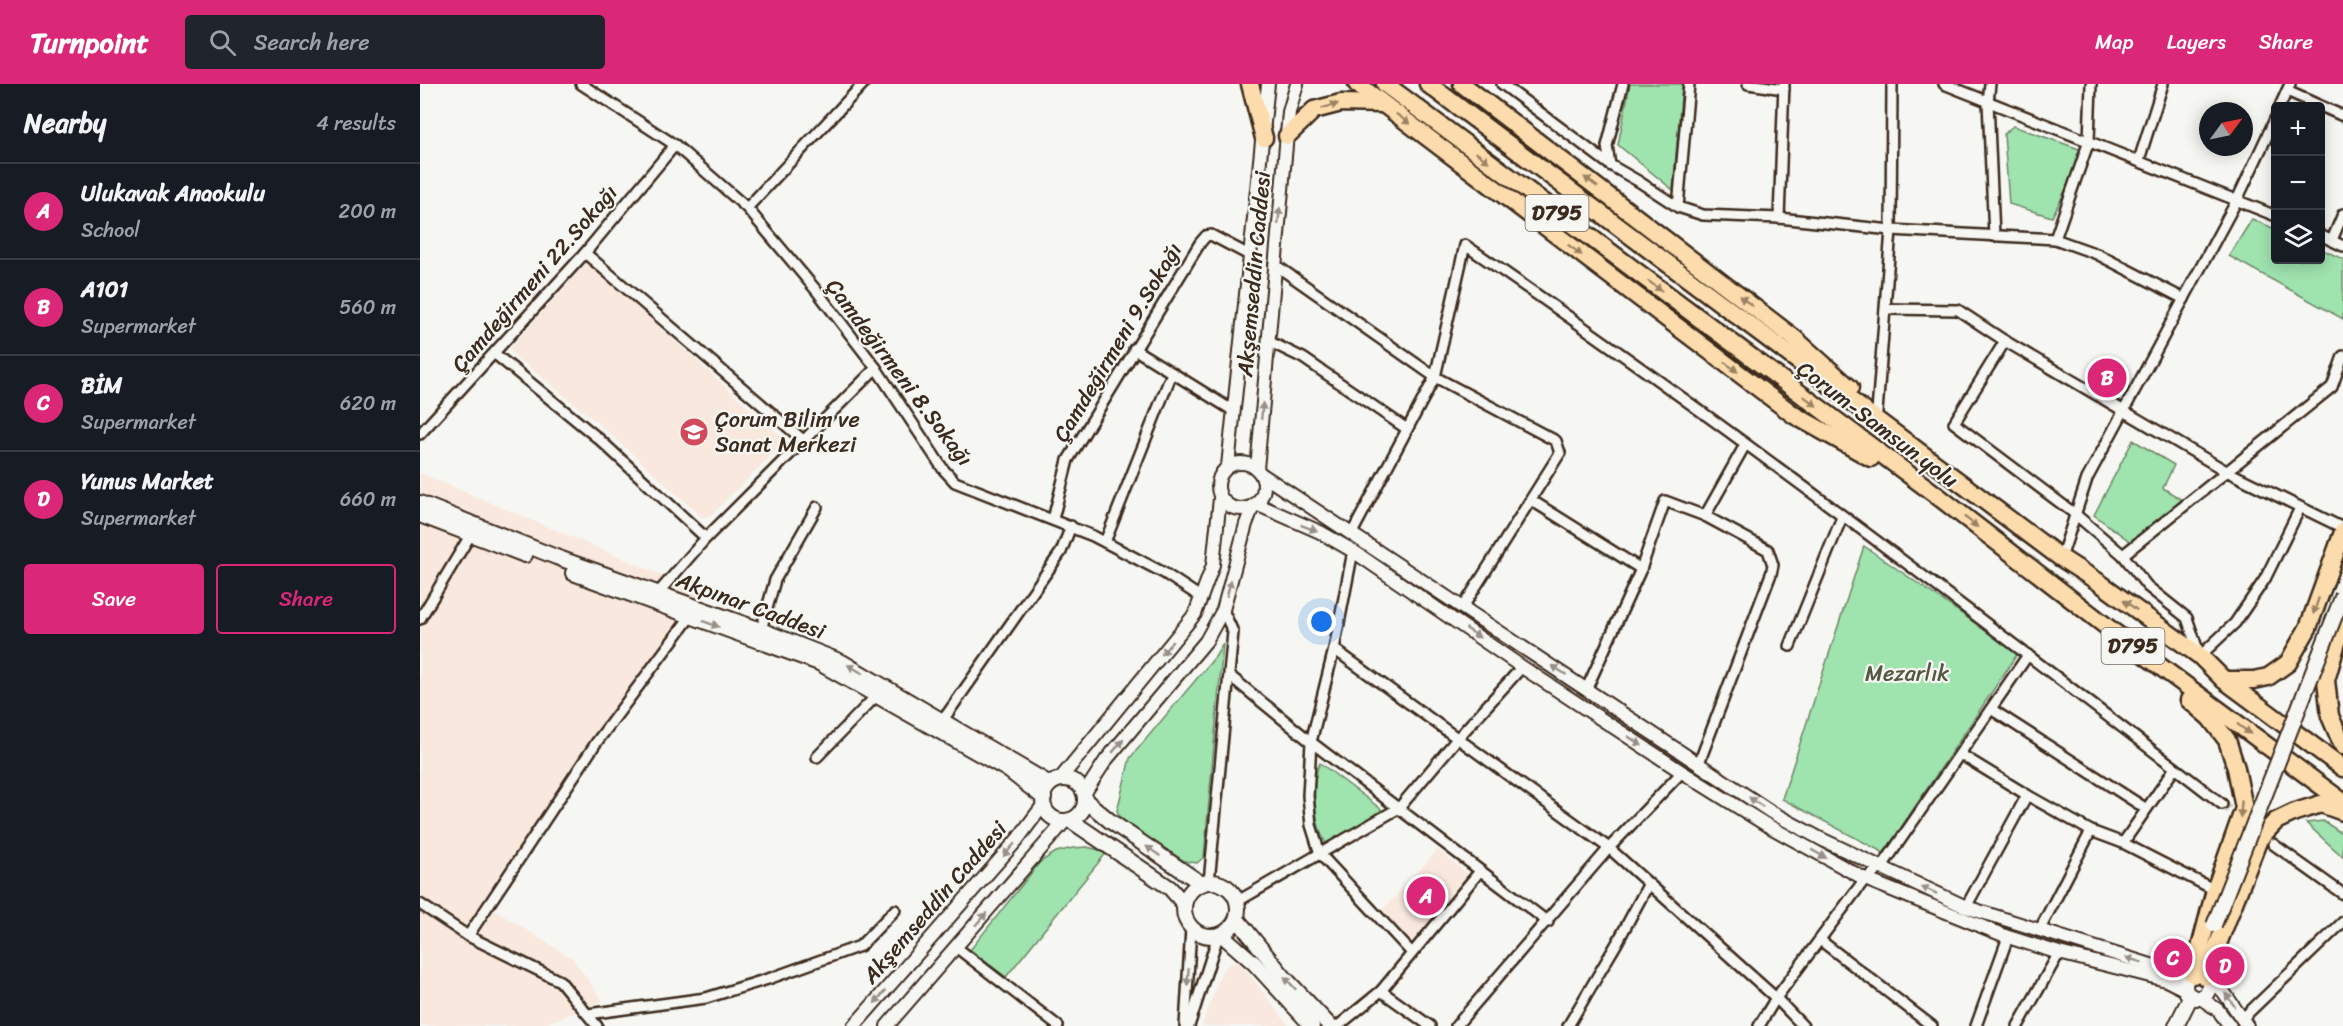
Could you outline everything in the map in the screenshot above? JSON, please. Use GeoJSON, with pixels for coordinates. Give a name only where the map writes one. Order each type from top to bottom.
{"type":"FeatureCollection","features":[{"type":"Feature","properties":{"kind":"highway"},"geometry":{"type":"LineString","coordinates":[[1250,84],[1264,138]]}},
{"type":"Feature","properties":{"kind":"highway"},"geometry":{"type":"LineString","coordinates":[[1357,84],[1794,415],[1925,487]]}},
{"type":"Feature","properties":{"kind":"highway","name":"Çorum-Samsun yolu"},"geometry":{"type":"LineString","coordinates":[[1385,84],[2343,802]]}},
{"type":"Feature","properties":{"kind":"highway","name":"Çorum-Samsun yolu"},"geometry":{"type":"LineString","coordinates":[[1428,84],[2061,558],[2100,583],[2200,656],[2224,680],[2343,768]]}},
{"type":"Feature","properties":{"kind":"highway"},"geometry":{"type":"LineString","coordinates":[[1462,84],[1794,338],[1933,462]]}},
{"type":"Feature","properties":{"kind":"highway"},"geometry":{"type":"LineString","coordinates":[[1287,136],[1314,110],[1341,102],[1383,104]]}},
{"type":"Feature","properties":{"kind":"highway"},"geometry":{"type":"LineString","coordinates":[[2224,680],[2254,680],[2268,677],[2288,663],[2308,628],[2343,530]]}},
{"type":"Feature","properties":{"kind":"highway"},"geometry":{"type":"LineString","coordinates":[[2343,622],[2326,680],[2330,716],[2343,746]]}},
{"type":"Feature","properties":{"kind":"highway"},"geometry":{"type":"LineString","coordinates":[[2115,633],[2210,718],[2227,740],[2236,768],[2244,808],[2215,890],[2196,983]]}},
{"type":"Feature","properties":{"kind":"highway"},"geometry":{"type":"LineString","coordinates":[[2196,983],[2259,839],[2276,821],[2295,812],[2321,804],[2343,812]]}},
{"type":"Feature","properties":{"kind":"main road","name":"Akpınar Caddesi"},"geometry":{"type":"LineString","coordinates":[[420,503],[556,557],[761,630],[842,662],[1055,782]]}},
{"type":"Feature","properties":{"kind":"main road","name":"Akpınar Caddesi"},"geometry":{"type":"LineString","coordinates":[[420,515],[819,663],[1008,770],[1044,801]]}},
{"type":"Feature","properties":{"kind":"main road"},"geometry":{"type":"LineString","coordinates":[[2176,1026],[2196,983],[2214,925],[2343,595]]}},
{"type":"Feature","properties":{"kind":"main road"},"geometry":{"type":"LineString","coordinates":[[1184,904],[1194,888],[1205,883],[1218,883],[1227,886],[1238,901],[1237,919],[1228,931],[1220,935],[1203,935],[1191,928],[1187,921],[1184,904],[1170,888],[1068,820],[1054,818],[1044,801],[1055,782],[1072,780],[1078,784],[1085,797],[1110,822],[1205,883]]}},
{"type":"Feature","properties":{"kind":"main road"},"geometry":{"type":"LineString","coordinates":[[1068,820],[1083,810],[1085,797]]}},
{"type":"Feature","properties":{"kind":"main road"},"geometry":{"type":"LineString","coordinates":[[1237,919],[1284,977],[1330,1026]]}},
{"type":"Feature","properties":{"kind":"main road"},"geometry":{"type":"LineString","coordinates":[[1220,935],[1254,963],[1312,1026]]}},
{"type":"Feature","properties":{"kind":"street","name":"Çamdeğirmeni 8.Sokağı"},"geometry":{"type":"LineString","coordinates":[[581,84],[675,145],[747,208],[816,290],[876,368],[943,469],[956,482],[976,492],[1053,519],[1106,542],[1164,573],[1202,598]]}},
{"type":"Feature","properties":{"kind":"street"},"geometry":{"type":"LineString","coordinates":[[747,208],[863,84]]}},
{"type":"Feature","properties":{"kind":"street","name":"Akşemseddin Caddesi"},"geometry":{"type":"LineString","coordinates":[[1228,466],[1268,84]]}},
{"type":"Feature","properties":{"kind":"street","name":"Akşemseddin Caddesi"},"geometry":{"type":"LineString","coordinates":[[1259,471],[1274,264],[1289,112],[1297,84]]}},
{"type":"Feature","properties":{"kind":"street"},"geometry":{"type":"LineString","coordinates":[[1502,84],[1610,165],[1678,207],[1703,215],[1779,218],[1891,230],[2055,239],[2097,254],[2184,299]]}},
{"type":"Feature","properties":{"kind":"street"},"geometry":{"type":"LineString","coordinates":[[1610,165],[1607,146],[1623,84]]}},
{"type":"Feature","properties":{"kind":"street"},"geometry":{"type":"LineString","coordinates":[[1678,207],[1689,84]]}},
{"type":"Feature","properties":{"kind":"street"},"geometry":{"type":"LineString","coordinates":[[1748,84],[1784,87],[1779,218]]}},
{"type":"Feature","properties":{"kind":"street"},"geometry":{"type":"LineString","coordinates":[[1877,412],[1891,230],[1892,84]]}},
{"type":"Feature","properties":{"kind":"street"},"geometry":{"type":"LineString","coordinates":[[1944,84],[2271,214]]}},
{"type":"Feature","properties":{"kind":"street"},"geometry":{"type":"LineString","coordinates":[[1990,84],[1988,102],[1994,236]]}},
{"type":"Feature","properties":{"kind":"street"},"geometry":{"type":"LineString","coordinates":[[2055,239],[2090,141],[2091,84]]}},
{"type":"Feature","properties":{"kind":"street"},"geometry":{"type":"LineString","coordinates":[[2139,160],[2163,84]]}},
{"type":"Feature","properties":{"kind":"street"},"geometry":{"type":"LineString","coordinates":[[2282,102],[2289,88],[2343,116]]}},
{"type":"Feature","properties":{"kind":"street"},"geometry":{"type":"LineString","coordinates":[[2061,558],[2087,478],[2237,200],[2271,128]]}},
{"type":"Feature","properties":{"kind":"street","name":"Çamdeğirmeni 22.Sokağı"},"geometry":{"type":"LineString","coordinates":[[420,434],[585,253],[675,145]]}},
{"type":"Feature","properties":{"kind":"street"},"geometry":{"type":"LineString","coordinates":[[2332,240],[2343,214]]}},
{"type":"Feature","properties":{"kind":"street","name":"Çamdeğirmeni 9.Sokağı"},"geometry":{"type":"LineString","coordinates":[[1053,519],[1068,460],[1134,349],[1206,236],[1211,235],[1251,256]]}},
{"type":"Feature","properties":{"kind":"street"},"geometry":{"type":"LineString","coordinates":[[2325,238],[2343,246]]}},
{"type":"Feature","properties":{"kind":"street"},"geometry":{"type":"LineString","coordinates":[[1352,533],[1435,377],[1465,245],[1604,340],[2028,655],[2222,804]]}},
{"type":"Feature","properties":{"kind":"street"},"geometry":{"type":"LineString","coordinates":[[585,253],[803,441]]}},
{"type":"Feature","properties":{"kind":"street"},"geometry":{"type":"LineString","coordinates":[[1274,264],[1435,377],[1556,441],[1560,453],[1463,607]]}},
{"type":"Feature","properties":{"kind":"street"},"geometry":{"type":"LineString","coordinates":[[1886,309],[1958,310],[2005,341],[2226,471],[2343,530]]}},
{"type":"Feature","properties":{"kind":"street"},"geometry":{"type":"LineString","coordinates":[[1268,341],[1303,358],[1407,429]]}},
{"type":"Feature","properties":{"kind":"street"},"geometry":{"type":"LineString","coordinates":[[2005,341],[1954,423],[2075,514],[2122,555],[2147,586],[2187,618],[2200,656],[2235,623],[2265,579],[2300,508]]}},
{"type":"Feature","properties":{"kind":"street"},"geometry":{"type":"LineString","coordinates":[[1134,349],[1233,410]]}},
{"type":"Feature","properties":{"kind":"street"},"geometry":{"type":"LineString","coordinates":[[495,354],[599,439],[706,538]]}},
{"type":"Feature","properties":{"kind":"street"},"geometry":{"type":"LineString","coordinates":[[2122,555],[2332,387],[2343,356]]}},
{"type":"Feature","properties":{"kind":"street"},"geometry":{"type":"LineString","coordinates":[[658,593],[706,538],[876,368]]}},
{"type":"Feature","properties":{"kind":"street"},"geometry":{"type":"LineString","coordinates":[[1106,542],[1172,373]]}},
{"type":"Feature","properties":{"kind":"street"},"geometry":{"type":"LineString","coordinates":[[2332,387],[2343,386]]}},
{"type":"Feature","properties":{"kind":"street"},"geometry":{"type":"LineString","coordinates":[[1705,516],[1745,445]]}},
{"type":"Feature","properties":{"kind":"street"},"geometry":{"type":"LineString","coordinates":[[1055,782],[1195,614],[1213,565],[1220,498],[1218,481],[1223,470],[1240,463],[1259,471],[1771,812],[1881,868],[1966,907],[2223,991],[2245,1022],[2343,922]]}},
{"type":"Feature","properties":{"kind":"street"},"geometry":{"type":"LineString","coordinates":[[1085,797],[1106,760],[1206,641],[1222,610],[1246,524],[1254,505],[1264,490],[1259,471]]}},
{"type":"Feature","properties":{"kind":"street"},"geometry":{"type":"LineString","coordinates":[[1220,498],[1235,509],[1254,505],[1320,532],[1353,551],[1522,667],[1682,772],[1765,824],[1865,879],[2008,937],[2059,953],[2166,980],[2196,983],[2230,1026]]}},
{"type":"Feature","properties":{"kind":"street"},"geometry":{"type":"LineString","coordinates":[[1531,500],[1641,569]]}},
{"type":"Feature","properties":{"kind":"street"},"geometry":{"type":"LineString","coordinates":[[1587,688],[1641,569],[1665,501],[1705,516],[1768,550],[1773,565],[1699,763]]}},
{"type":"Feature","properties":{"kind":"street"},"geometry":{"type":"LineString","coordinates":[[761,630],[776,580],[817,507]]}},
{"type":"Feature","properties":{"kind":"street"},"geometry":{"type":"LineString","coordinates":[[1790,646],[1842,517]]}},
{"type":"Feature","properties":{"kind":"street"},"geometry":{"type":"LineString","coordinates":[[944,720],[1061,552],[1071,526]]}},
{"type":"Feature","properties":{"kind":"street"},"geometry":{"type":"LineString","coordinates":[[420,619],[471,534]]}},
{"type":"Feature","properties":{"kind":"street"},"geometry":{"type":"LineString","coordinates":[[1353,551],[1334,649],[1311,742],[1308,796],[1311,825],[1320,854],[1412,952]]}},
{"type":"Feature","properties":{"kind":"street"},"geometry":{"type":"LineString","coordinates":[[1205,883],[1230,676],[1233,632],[1222,610]]}},
{"type":"Feature","properties":{"kind":"street"},"geometry":{"type":"LineString","coordinates":[[468,936],[596,743],[690,617]]}},
{"type":"Feature","properties":{"kind":"street"},"geometry":{"type":"LineString","coordinates":[[1334,649],[1608,848],[1776,998],[1803,1026]]}},
{"type":"Feature","properties":{"kind":"street"},"geometry":{"type":"LineString","coordinates":[[1759,1026],[1776,998],[1865,879],[1881,868],[2028,655]]}},
{"type":"Feature","properties":{"kind":"street"},"geometry":{"type":"LineString","coordinates":[[1238,901],[1399,808],[1522,667]]}},
{"type":"Feature","properties":{"kind":"street"},"geometry":{"type":"LineString","coordinates":[[1230,676],[1311,742],[1548,922]]}},
{"type":"Feature","properties":{"kind":"street"},"geometry":{"type":"LineString","coordinates":[[817,758],[877,695]]}},
{"type":"Feature","properties":{"kind":"street"},"geometry":{"type":"LineString","coordinates":[[1990,709],[2145,808]]}},
{"type":"Feature","properties":{"kind":"street"},"geometry":{"type":"LineString","coordinates":[[1960,754],[2026,795],[2091,831],[2123,843],[2215,890]]}},
{"type":"Feature","properties":{"kind":"street"},"geometry":{"type":"LineString","coordinates":[[2123,843],[2145,808],[2175,768]]}},
{"type":"Feature","properties":{"kind":"street"},"geometry":{"type":"LineString","coordinates":[[1456,1026],[1548,922],[1608,848],[1682,772]]}},
{"type":"Feature","properties":{"kind":"street"},"geometry":{"type":"LineString","coordinates":[[1966,907],[2026,795]]}},
{"type":"Feature","properties":{"kind":"street","name":"Akşemseddin Caddesi"},"geometry":{"type":"LineString","coordinates":[[854,1026],[1017,840],[1044,801]]}},
{"type":"Feature","properties":{"kind":"street","name":"Akşemseddin Caddesi"},"geometry":{"type":"LineString","coordinates":[[887,1026],[1068,820]]}},
{"type":"Feature","properties":{"kind":"street"},"geometry":{"type":"LineString","coordinates":[[2039,930],[2091,831]]}},
{"type":"Feature","properties":{"kind":"street"},"geometry":{"type":"LineString","coordinates":[[2273,844],[2343,894]]}},
{"type":"Feature","properties":{"kind":"street"},"geometry":{"type":"LineString","coordinates":[[1338,1026],[1381,991],[1480,871]]}},
{"type":"Feature","properties":{"kind":"street"},"geometry":{"type":"LineString","coordinates":[[1574,1024],[1648,885]]}},
{"type":"Feature","properties":{"kind":"street"},"geometry":{"type":"LineString","coordinates":[[420,904],[468,936],[560,981],[597,1026]]}},
{"type":"Feature","properties":{"kind":"street"},"geometry":{"type":"LineString","coordinates":[[588,1014],[706,998],[771,978],[860,946],[895,910]]}},
{"type":"Feature","properties":{"kind":"street"},"geometry":{"type":"LineString","coordinates":[[1187,1026],[1191,928]]}},
{"type":"Feature","properties":{"kind":"street"},"geometry":{"type":"LineString","coordinates":[[1187,1026],[1220,935]]}},
{"type":"Feature","properties":{"kind":"street"},"geometry":{"type":"LineString","coordinates":[[1976,1026],[2008,937]]}},
{"type":"Feature","properties":{"kind":"street"},"geometry":{"type":"LineString","coordinates":[[1820,939],[1929,1025]]}},
{"type":"Feature","properties":{"kind":"street"},"geometry":{"type":"LineString","coordinates":[[956,947],[1058,1026]]}},
{"type":"Feature","properties":{"kind":"street"},"geometry":{"type":"LineString","coordinates":[[2029,1026],[2019,1024],[2059,953]]}},
{"type":"Feature","properties":{"kind":"street"},"geometry":{"type":"LineString","coordinates":[[1381,991],[1430,1026]]}},
{"type":"Feature","properties":{"kind":"shaded area"},"geometry":{"type":"Polygon","coordinates":[[[587,262],[786,441],[711,515],[703,518],[604,428],[512,353],[510,348],[587,262]]]}},
{"type":"Feature","properties":{"kind":"shaded area"},"geometry":{"type":"Polygon","coordinates":[[[420,473],[700,591],[690,617],[487,906],[572,958],[603,1001],[540,1026],[420,1026],[420,473]]]}},
{"type":"Feature","properties":{"kind":"shaded area"},"geometry":{"type":"Polygon","coordinates":[[[1438,850],[1472,878],[1419,939],[1409,944],[1380,913],[1438,850]]]}},
{"type":"Feature","properties":{"kind":"shaded area"},"geometry":{"type":"Polygon","coordinates":[[[1236,962],[1242,965],[1289,1026],[1202,1026],[1222,971],[1236,962]]]}},
{"type":"Feature","properties":{"kind":"green space"},"geometry":{"type":"Polygon","coordinates":[[[1630,84],[1682,84],[1673,190],[1618,145],[1630,84]]]}},
{"type":"Feature","properties":{"kind":"green space"},"geometry":{"type":"Polygon","coordinates":[[[2013,126],[2085,151],[2052,217],[2009,204],[2004,134],[2013,126]]]}},
{"type":"Feature","properties":{"kind":"green space"},"geometry":{"type":"Polygon","coordinates":[[[2252,219],[2271,227],[2271,264],[2325,264],[2325,251],[2343,259],[2343,319],[2229,256],[2252,219]]]}},
{"type":"Feature","properties":{"kind":"green space"},"geometry":{"type":"Polygon","coordinates":[[[2133,440],[2174,465],[2163,488],[2184,501],[2131,542],[2094,515],[2133,440]]]}},
{"type":"Feature","properties":{"kind":"green space","name":"Mezarlık"},"geometry":{"type":"Polygon","coordinates":[[[1864,546],[2018,653],[1884,853],[1782,799],[1864,546]]]}},
{"type":"Feature","properties":{"kind":"green space"},"geometry":{"type":"Polygon","coordinates":[[[1223,644],[1204,857],[1197,863],[1184,861],[1123,822],[1117,811],[1130,758],[1215,657],[1223,644]]]}},
{"type":"Feature","properties":{"kind":"green space"},"geometry":{"type":"Polygon","coordinates":[[[1320,763],[1381,809],[1380,813],[1327,845],[1319,828],[1315,805],[1315,781],[1320,763]]]}},
{"type":"Feature","properties":{"kind":"green space"},"geometry":{"type":"Polygon","coordinates":[[[2323,821],[2343,834],[2343,857],[2306,823],[2323,821]]]}},
{"type":"Feature","properties":{"kind":"green space"},"geometry":{"type":"Polygon","coordinates":[[[1087,847],[1107,852],[1006,977],[970,950],[1040,862],[1056,852],[1087,847]]]}},
{"type":"Feature","properties":{"kind":"tunnel"},"geometry":{"type":"LineString","coordinates":[[2222,804],[2241,819]]}},
{"type":"Feature","properties":{"kind":"place","name":"A101"},"geometry":{"type":"Point","coordinates":[2107,378]}},
{"type":"Feature","properties":{"kind":"place","name":"Çorum Bilim ve Sanat Merkezi"},"geometry":{"type":"Point","coordinates":[694,432]}},
{"type":"Feature","properties":{"kind":"place","name":"Ulukavak Anaokulu"},"geometry":{"type":"Point","coordinates":[1426,896]}},
{"type":"Feature","properties":{"kind":"place","name":"BİM"},"geometry":{"type":"Point","coordinates":[2173,958]}},
{"type":"Feature","properties":{"kind":"place","name":"Yunus Market"},"geometry":{"type":"Point","coordinates":[2225,966]}}]}
